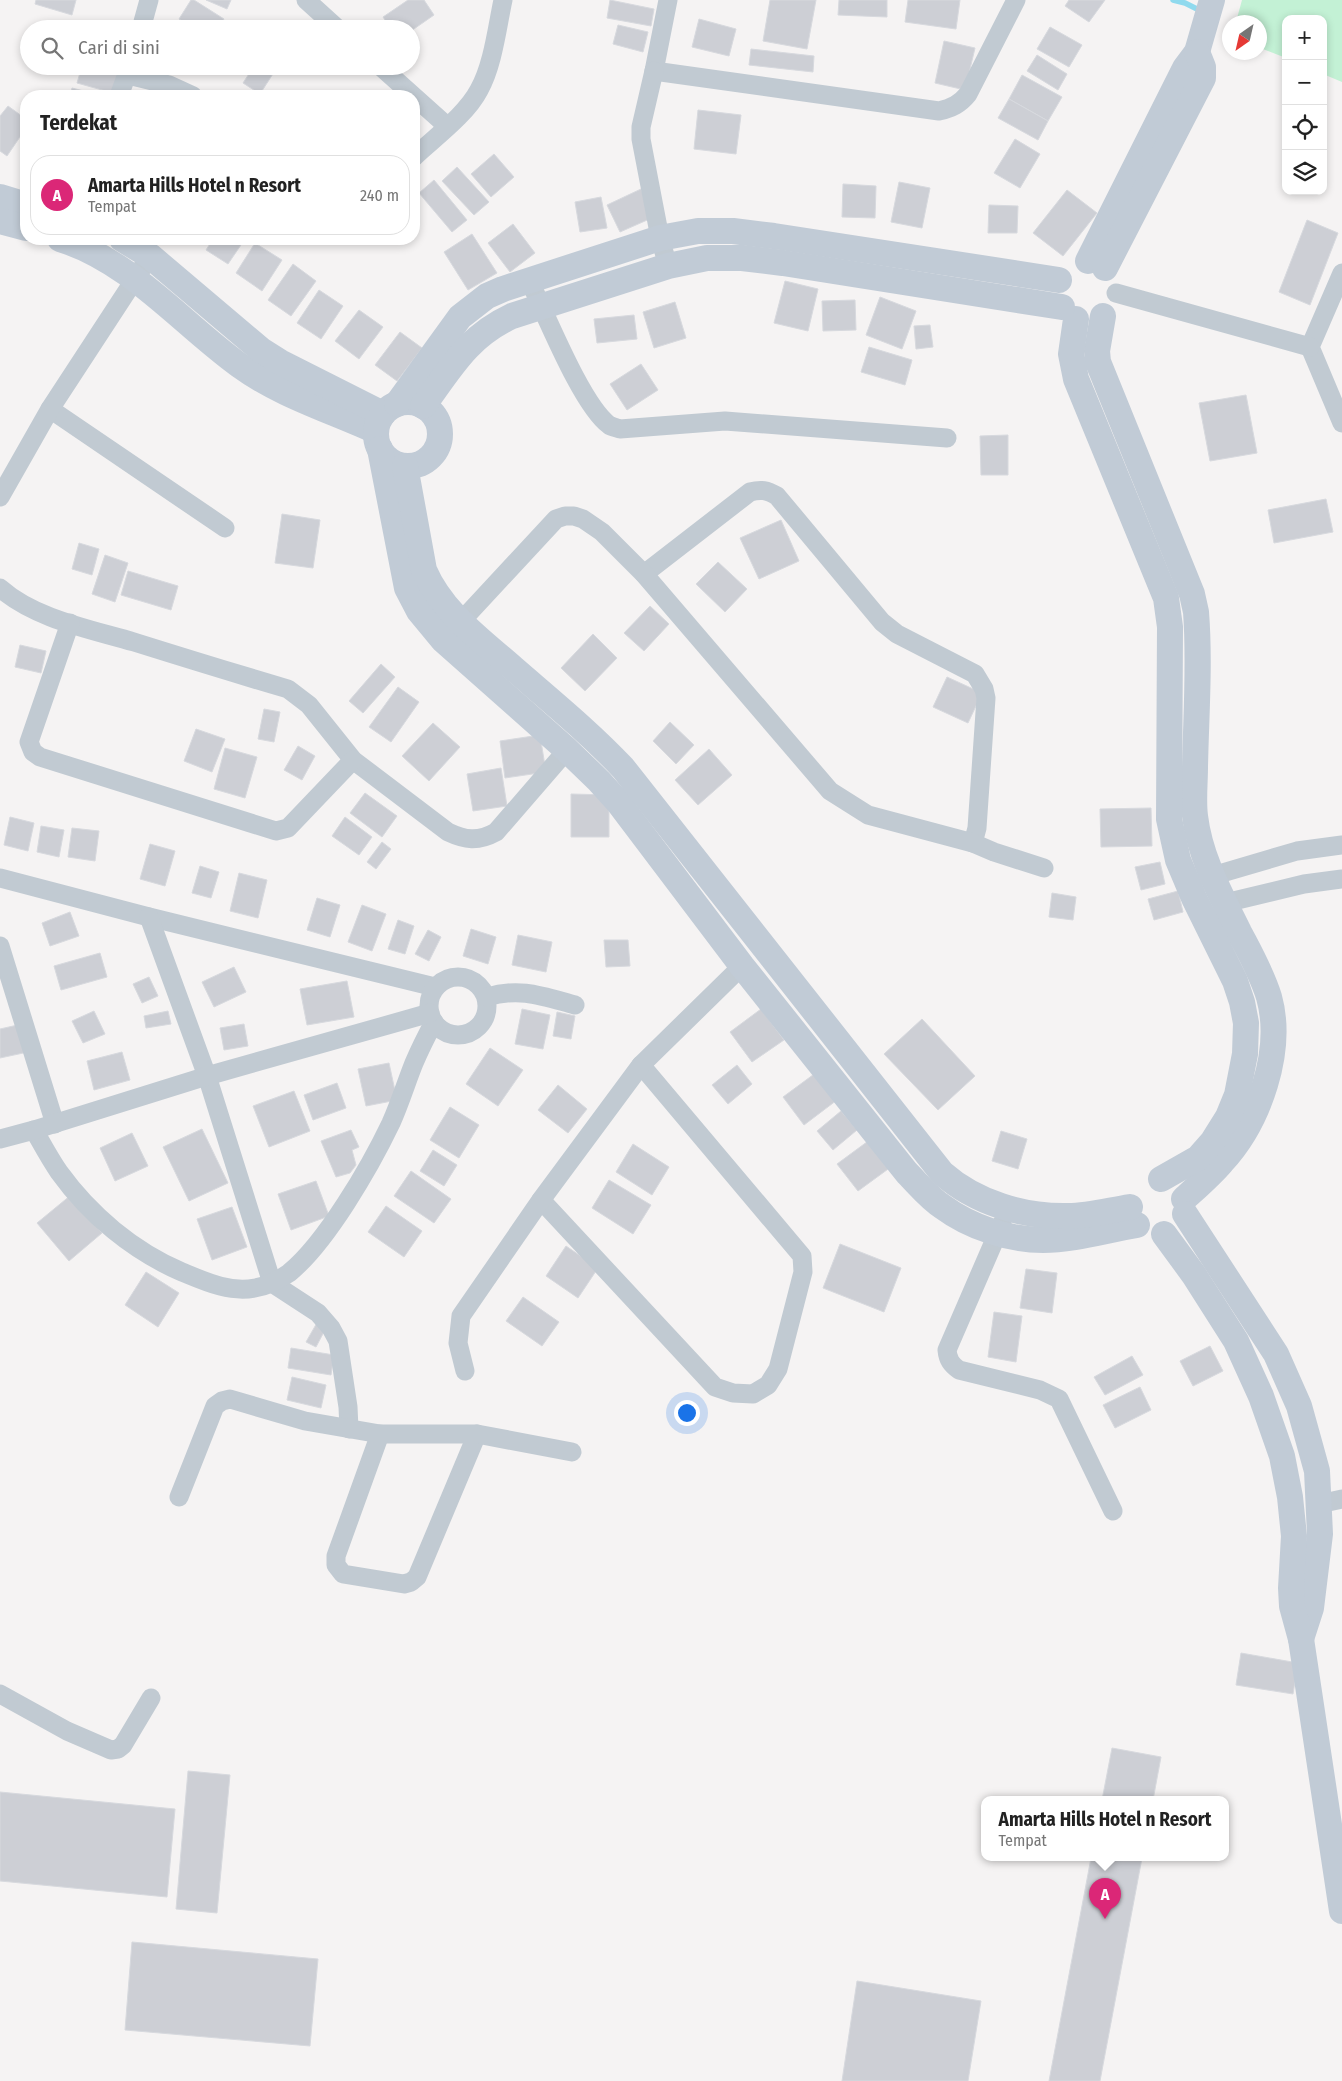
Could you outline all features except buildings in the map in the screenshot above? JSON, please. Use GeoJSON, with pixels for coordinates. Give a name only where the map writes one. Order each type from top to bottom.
{"type":"FeatureCollection","features":[{"type":"Feature","properties":{"kind":"street"},"geometry":{"type":"LineString","coordinates":[[143,20],[149,0]]}},
{"type":"Feature","properties":{"kind":"street"},"geometry":{"type":"LineString","coordinates":[[306,0],[328,20]]}},
{"type":"Feature","properties":{"kind":"street"},"geometry":{"type":"LineString","coordinates":[[420,151],[469,105],[479,92],[486,76],[503,0]]}},
{"type":"Feature","properties":{"kind":"street"},"geometry":{"type":"LineString","coordinates":[[668,0],[641,127],[641,140],[660,238],[668,266]]}},
{"type":"Feature","properties":{"kind":"street"},"geometry":{"type":"LineString","coordinates":[[654,71],[939,111],[950,109],[961,102],[968,94],[1016,0]]}},
{"type":"Feature","properties":{"kind":"street"},"geometry":{"type":"LineString","coordinates":[[1096,265],[1185,68],[1199,45],[1212,0]]}},
{"type":"Feature","properties":{"kind":"street"},"geometry":{"type":"LineString","coordinates":[[121,90],[127,75]]}},
{"type":"Feature","properties":{"kind":"street"},"geometry":{"type":"LineString","coordinates":[[142,75],[180,90]]}},
{"type":"Feature","properties":{"kind":"street"},"geometry":{"type":"LineString","coordinates":[[390,75],[407,90]]}},
{"type":"Feature","properties":{"kind":"street"},"geometry":{"type":"LineString","coordinates":[[420,102],[447,126]]}},
{"type":"Feature","properties":{"kind":"street"},"geometry":{"type":"LineString","coordinates":[[0,197],[20,203]]}},
{"type":"Feature","properties":{"kind":"street"},"geometry":{"type":"LineString","coordinates":[[0,221],[20,226]]}},
{"type":"Feature","properties":{"kind":"street"},"geometry":{"type":"LineString","coordinates":[[1059,280],[733,231],[698,231],[660,238],[503,288],[487,296],[460,317],[384,425],[407,588],[419,611],[452,631],[588,733],[623,768],[942,1173],[965,1190],[985,1200],[1008,1208],[1040,1215],[1133,1216]]}},
{"type":"Feature","properties":{"kind":"street"},"geometry":{"type":"LineString","coordinates":[[75,245],[93,252],[135,280],[239,365],[276,388],[384,425]]}},
{"type":"Feature","properties":{"kind":"street"},"geometry":{"type":"LineString","coordinates":[[132,245],[150,256],[261,350],[384,425],[390,460],[405,466],[413,466],[429,458],[438,444],[440,435],[435,418],[423,406],[405,402],[384,425]]}},
{"type":"Feature","properties":{"kind":"street"},"geometry":{"type":"LineString","coordinates":[[0,497],[50,409],[150,256]]}},
{"type":"Feature","properties":{"kind":"street"},"geometry":{"type":"LineString","coordinates":[[423,406],[468,345],[495,324],[512,316],[668,266],[708,258],[742,258],[1069,313],[1094,320],[1103,316],[1114,302],[1116,293],[1115,283],[1096,265],[1070,266],[1059,280],[1057,290],[1069,313],[1074,372],[1166,598],[1170,627],[1169,819],[1178,860],[1194,898],[1235,981],[1246,1023],[1245,1054],[1237,1094],[1228,1116],[1214,1141],[1198,1158],[1161,1179],[1146,1182],[1134,1192],[1133,1216],[1149,1233],[1164,1234],[1177,1227],[1184,1206],[1223,1162],[1255,1113],[1264,1091],[1272,1051],[1272,1020],[1269,999],[1262,978],[1204,857],[1195,816],[1196,612],[1192,594],[1098,362],[1103,316]]}},
{"type":"Feature","properties":{"kind":"street"},"geometry":{"type":"LineString","coordinates":[[1342,273],[1310,347],[1342,423]]}},
{"type":"Feature","properties":{"kind":"street"},"geometry":{"type":"LineString","coordinates":[[530,280],[579,384],[597,411],[610,425],[620,429],[725,420],[947,438]]}},
{"type":"Feature","properties":{"kind":"street"},"geometry":{"type":"LineString","coordinates":[[1116,293],[1310,347]]}},
{"type":"Feature","properties":{"kind":"street"},"geometry":{"type":"LineString","coordinates":[[50,409],[225,528]]}},
{"type":"Feature","properties":{"kind":"street"},"geometry":{"type":"LineString","coordinates":[[405,466],[424,570],[442,602],[452,631],[567,750],[600,781],[618,802],[742,966],[907,1172],[926,1192],[943,1208],[967,1221],[997,1233],[1021,1239],[1067,1238],[1133,1216]]}},
{"type":"Feature","properties":{"kind":"street"},"geometry":{"type":"LineString","coordinates":[[644,574],[750,492],[759,489],[777,496],[882,622],[897,634],[968,670],[980,680],[986,698],[977,828],[973,843]]}},
{"type":"Feature","properties":{"kind":"street"},"geometry":{"type":"LineString","coordinates":[[452,631],[556,519],[574,516],[593,525],[644,574],[830,791],[868,815],[973,843],[994,852],[1044,868]]}},
{"type":"Feature","properties":{"kind":"street"},"geometry":{"type":"LineString","coordinates":[[0,588],[9,596],[33,609],[70,623],[288,689],[309,705],[353,760],[448,832],[461,839],[476,840],[486,838],[496,832],[567,750]]}},
{"type":"Feature","properties":{"kind":"street"},"geometry":{"type":"LineString","coordinates":[[70,623],[29,742],[33,752],[40,757],[276,831],[288,828],[353,760]]}},
{"type":"Feature","properties":{"kind":"street"},"geometry":{"type":"LineString","coordinates":[[1212,876],[1297,851],[1342,845]]}},
{"type":"Feature","properties":{"kind":"street"},"geometry":{"type":"LineString","coordinates":[[0,878],[435,988]]}},
{"type":"Feature","properties":{"kind":"street"},"geometry":{"type":"LineString","coordinates":[[1225,903],[1304,884],[1342,879]]}},
{"type":"Feature","properties":{"kind":"street"},"geometry":{"type":"LineString","coordinates":[[149,917],[207,1076],[272,1283],[318,1313],[331,1328],[338,1341],[348,1407],[348,1429]]}},
{"type":"Feature","properties":{"kind":"street"},"geometry":{"type":"LineString","coordinates":[[0,946],[55,1124]]}},
{"type":"Feature","properties":{"kind":"street"},"geometry":{"type":"LineString","coordinates":[[465,1371],[458,1343],[461,1316],[541,1200],[641,1066],[742,966]]}},
{"type":"Feature","properties":{"kind":"street"},"geometry":{"type":"LineString","coordinates":[[450,977],[468,978],[483,989],[487,997],[488,1006],[482,1024],[467,1034],[448,1033],[440,1029],[432,1017],[429,1004],[435,988],[442,981],[450,977]]}},
{"type":"Feature","properties":{"kind":"street"},"geometry":{"type":"LineString","coordinates":[[487,997],[514,991],[575,1005]]}},
{"type":"Feature","properties":{"kind":"street"},"geometry":{"type":"LineString","coordinates":[[1242,1002],[1269,999]]}},
{"type":"Feature","properties":{"kind":"street"},"geometry":{"type":"LineString","coordinates":[[0,1139],[55,1124],[207,1076],[432,1017]]}},
{"type":"Feature","properties":{"kind":"street"},"geometry":{"type":"LineString","coordinates":[[34,1130],[60,1173],[82,1199],[115,1232],[141,1251],[174,1268],[208,1282],[234,1289],[253,1288],[272,1283],[288,1273],[304,1259],[351,1195],[391,1123],[432,1017]]}},
{"type":"Feature","properties":{"kind":"street"},"geometry":{"type":"LineString","coordinates":[[818,1061],[840,1044]]}},
{"type":"Feature","properties":{"kind":"street"},"geometry":{"type":"LineString","coordinates":[[541,1200],[714,1387],[733,1393],[753,1394],[768,1385],[778,1369],[783,1352],[804,1272],[802,1256],[641,1066]]}},
{"type":"Feature","properties":{"kind":"street"},"geometry":{"type":"LineString","coordinates":[[1161,1179],[1176,1186],[1184,1206],[1276,1354],[1299,1406],[1317,1472],[1330,1502],[1302,1598]]}},
{"type":"Feature","properties":{"kind":"street"},"geometry":{"type":"LineString","coordinates":[[1008,1208],[948,1350],[948,1358],[951,1364],[959,1370],[1040,1390],[1059,1399],[1113,1511]]}},
{"type":"Feature","properties":{"kind":"street"},"geometry":{"type":"LineString","coordinates":[[1164,1234],[1194,1275],[1236,1341],[1261,1396],[1282,1456],[1290,1497],[1302,1598],[1301,1639],[1342,1911]]}},
{"type":"Feature","properties":{"kind":"street"},"geometry":{"type":"LineString","coordinates":[[1236,1341],[1258,1327]]}},
{"type":"Feature","properties":{"kind":"street"},"geometry":{"type":"LineString","coordinates":[[179,1497],[215,1406],[222,1401],[230,1399],[306,1420],[380,1434],[477,1434],[572,1452]]}},
{"type":"Feature","properties":{"kind":"street"},"geometry":{"type":"LineString","coordinates":[[380,1434],[336,1556],[336,1565],[343,1574],[404,1584],[411,1582],[417,1577],[477,1434]]}},
{"type":"Feature","properties":{"kind":"street"},"geometry":{"type":"LineString","coordinates":[[0,1694],[67,1731],[111,1750],[118,1749],[123,1745],[151,1698]]}},
{"type":"Feature","properties":{"kind":"green space"},"geometry":{"type":"Polygon","coordinates":[[[1242,0],[1342,0],[1342,82],[1327,76],[1327,15],[1282,15],[1282,56],[1267,51],[1267,15],[1238,15],[1242,0]]]}},
{"type":"Feature","properties":{"kind":"waterway"},"geometry":{"type":"LineString","coordinates":[[1173,0],[1185,3],[1201,11]]}},
{"type":"Feature","properties":{"kind":"place","name":"Amarta Hills Hotel n Resort"},"geometry":{"type":"Point","coordinates":[1105,1919]}}]}
